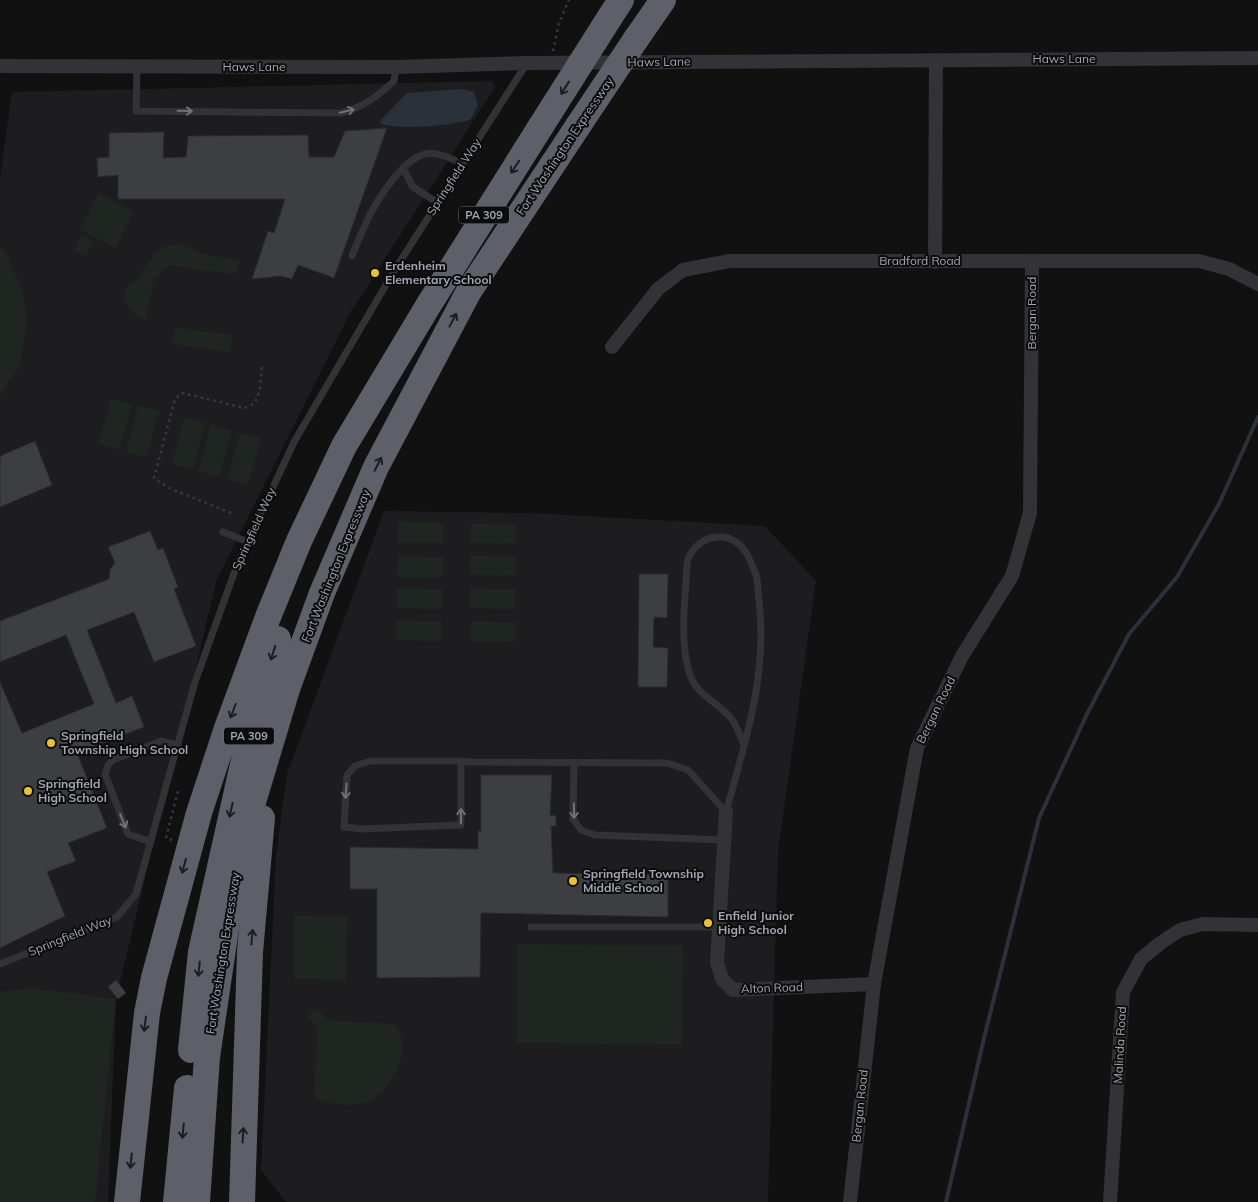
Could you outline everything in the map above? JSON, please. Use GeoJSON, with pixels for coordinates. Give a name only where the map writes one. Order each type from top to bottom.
{"type":"FeatureCollection","features":[{"type":"Feature","properties":{"kind":"highway","name":"Fort Washington Expressway"},"geometry":{"type":"LineString","coordinates":[[187,1199],[232,888],[247,822],[287,689],[322,593],[376,468],[469,292],[663,0]]}},
{"type":"Feature","properties":{"kind":"highway","name":"PA 309"},"geometry":{"type":"LineString","coordinates":[[187,1199],[201,952],[256,706],[298,574],[350,456],[428,306],[616,9]]}},
{"type":"Feature","properties":{"kind":"highway"},"geometry":{"type":"LineString","coordinates":[[127,1202],[147,1013],[154,978],[199,813],[226,728],[275,600],[340,455],[428,306]]}},
{"type":"Feature","properties":{"kind":"highway"},"geometry":{"type":"LineString","coordinates":[[244,1196],[250,952],[267,755]]}},
{"type":"Feature","properties":{"kind":"street","name":"Haws Lane"},"geometry":{"type":"LineString","coordinates":[[0,66],[396,67],[527,63],[1258,58]]}},
{"type":"Feature","properties":{"kind":"street"},"geometry":{"type":"LineString","coordinates":[[935,262],[936,60]]}},
{"type":"Feature","properties":{"kind":"street","name":"Bradford Road"},"geometry":{"type":"LineString","coordinates":[[612,347],[658,289],[683,270],[730,260],[935,262],[1199,260],[1228,269],[1258,284]]}},
{"type":"Feature","properties":{"kind":"street","name":"Bergan Road"},"geometry":{"type":"LineString","coordinates":[[850,1202],[874,984],[917,748],[962,656],[1012,576],[1030,514],[1032,261]]}},
{"type":"Feature","properties":{"kind":"street","name":"Alton Road"},"geometry":{"type":"LineString","coordinates":[[726,812],[717,962],[722,979],[733,990],[874,984]]}},
{"type":"Feature","properties":{"kind":"street","name":"Malinda Road"},"geometry":{"type":"LineString","coordinates":[[1110,1202],[1123,992],[1141,959],[1158,944],[1180,930],[1203,924],[1258,926]]}},
{"type":"Feature","properties":{"kind":"lane","name":"Springfield Way"},"geometry":{"type":"LineString","coordinates":[[0,964],[117,917],[136,894],[195,682],[248,542],[294,442],[394,270],[527,63]]}},
{"type":"Feature","properties":{"kind":"lane"},"geometry":{"type":"LineString","coordinates":[[137,66],[136,111],[341,114],[359,108],[374,99],[394,82],[396,67]]}},
{"type":"Feature","properties":{"kind":"lane"},"geometry":{"type":"LineString","coordinates":[[352,256],[369,214],[379,196],[411,160],[424,154],[436,152],[462,164]]}},
{"type":"Feature","properties":{"kind":"lane"},"geometry":{"type":"LineString","coordinates":[[403,168],[413,187],[438,203]]}},
{"type":"Feature","properties":{"kind":"lane"},"geometry":{"type":"LineString","coordinates":[[223,532],[248,542]]}},
{"type":"Feature","properties":{"kind":"lane"},"geometry":{"type":"LineString","coordinates":[[726,812],[744,745],[759,679],[763,627],[756,576],[746,552],[732,539],[723,535],[708,537],[698,544],[688,560],[684,648],[692,683],[700,694],[731,718],[738,729],[744,745]]}},
{"type":"Feature","properties":{"kind":"lane"},"geometry":{"type":"LineString","coordinates":[[151,842],[128,834],[105,774],[108,765],[113,760],[161,741],[178,745]]}},
{"type":"Feature","properties":{"kind":"lane"},"geometry":{"type":"LineString","coordinates":[[461,761],[461,825],[361,829],[344,827],[347,775],[355,766],[375,761],[461,761],[667,763],[688,770],[726,812]]}},
{"type":"Feature","properties":{"kind":"lane"},"geometry":{"type":"LineString","coordinates":[[574,762],[573,819],[581,830],[595,835],[723,840]]}},
{"type":"Feature","properties":{"kind":"lane"},"geometry":{"type":"LineString","coordinates":[[531,927],[719,927]]}},
{"type":"Feature","properties":{"kind":"path"},"geometry":{"type":"LineString","coordinates":[[552,53],[559,23],[569,0]]}},
{"type":"Feature","properties":{"kind":"path"},"geometry":{"type":"LineString","coordinates":[[231,513],[171,489],[154,478],[175,400],[182,394],[245,408],[255,403],[260,389],[262,366]]}},
{"type":"Feature","properties":{"kind":"shaded area"},"geometry":{"type":"Polygon","coordinates":[[[492,81],[495,87],[349,315],[217,579],[116,999],[108,1202],[0,1202],[0,178],[12,92],[492,81]]]}},
{"type":"Feature","properties":{"kind":"shaded area"},"geometry":{"type":"Polygon","coordinates":[[[462,89],[474,92],[478,105],[470,120],[425,126],[401,127],[380,124],[381,120],[407,93],[462,89]]]}},
{"type":"Feature","properties":{"kind":"shaded area"},"geometry":{"type":"Polygon","coordinates":[[[99,193],[134,212],[115,248],[80,229],[99,193]]]}},
{"type":"Feature","properties":{"kind":"shaded area"},"geometry":{"type":"Polygon","coordinates":[[[81,235],[93,240],[86,256],[74,251],[81,235]]]}},
{"type":"Feature","properties":{"kind":"shaded area"},"geometry":{"type":"Polygon","coordinates":[[[182,244],[202,254],[240,260],[235,274],[169,266],[154,278],[146,321],[137,317],[124,301],[125,290],[139,276],[155,254],[165,246],[182,244]]]}},
{"type":"Feature","properties":{"kind":"shaded area"},"geometry":{"type":"Polygon","coordinates":[[[0,246],[7,255],[23,291],[27,321],[20,365],[0,395],[0,246]]]}},
{"type":"Feature","properties":{"kind":"shaded area"},"geometry":{"type":"Polygon","coordinates":[[[175,327],[232,335],[230,352],[172,344],[175,327]]]}},
{"type":"Feature","properties":{"kind":"shaded area"},"geometry":{"type":"Polygon","coordinates":[[[111,398],[132,404],[119,450],[98,444],[111,398]]]}},
{"type":"Feature","properties":{"kind":"shaded area"},"geometry":{"type":"Polygon","coordinates":[[[138,405],[159,411],[147,457],[126,452],[138,405]]]}},
{"type":"Feature","properties":{"kind":"shaded area"},"geometry":{"type":"Polygon","coordinates":[[[184,417],[205,423],[193,469],[172,464],[184,417]]]}},
{"type":"Feature","properties":{"kind":"shaded area"},"geometry":{"type":"Polygon","coordinates":[[[211,425],[232,431],[219,477],[198,471],[211,425]]]}},
{"type":"Feature","properties":{"kind":"shaded area"},"geometry":{"type":"Polygon","coordinates":[[[240,433],[261,438],[248,485],[227,479],[240,433]]]}},
{"type":"Feature","properties":{"kind":"shaded area"},"geometry":{"type":"Polygon","coordinates":[[[384,511],[528,513],[765,526],[816,581],[778,851],[768,1202],[286,1202],[261,1170],[276,855],[287,774],[384,511]]]}},
{"type":"Feature","properties":{"kind":"shaded area"},"geometry":{"type":"Polygon","coordinates":[[[398,522],[443,523],[443,543],[397,542],[398,522]]]}},
{"type":"Feature","properties":{"kind":"shaded area"},"geometry":{"type":"Polygon","coordinates":[[[471,523],[516,524],[516,544],[470,543],[471,523]]]}},
{"type":"Feature","properties":{"kind":"shaded area"},"geometry":{"type":"Polygon","coordinates":[[[470,555],[516,556],[516,576],[470,575],[470,555]]]}},
{"type":"Feature","properties":{"kind":"shaded area"},"geometry":{"type":"Polygon","coordinates":[[[398,556],[443,557],[443,577],[397,577],[398,556]]]}},
{"type":"Feature","properties":{"kind":"shaded area"},"geometry":{"type":"Polygon","coordinates":[[[397,588],[443,589],[442,609],[397,608],[397,588]]]}},
{"type":"Feature","properties":{"kind":"shaded area"},"geometry":{"type":"Polygon","coordinates":[[[470,588],[515,589],[515,609],[470,608],[470,588]]]}},
{"type":"Feature","properties":{"kind":"shaded area"},"geometry":{"type":"Polygon","coordinates":[[[396,620],[442,621],[441,641],[396,640],[396,620]]]}},
{"type":"Feature","properties":{"kind":"shaded area"},"geometry":{"type":"Polygon","coordinates":[[[471,621],[516,622],[516,642],[470,641],[471,621]]]}},
{"type":"Feature","properties":{"kind":"shaded area"},"geometry":{"type":"Polygon","coordinates":[[[294,915],[347,916],[346,980],[294,979],[294,915]]]}},
{"type":"Feature","properties":{"kind":"shaded area"},"geometry":{"type":"Polygon","coordinates":[[[517,944],[683,946],[682,1045],[517,1043],[517,944]]]}},
{"type":"Feature","properties":{"kind":"shaded area"},"geometry":{"type":"Polygon","coordinates":[[[31,988],[116,999],[95,1202],[0,1202],[0,992],[31,988]]]}},
{"type":"Feature","properties":{"kind":"shaded area"},"geometry":{"type":"Polygon","coordinates":[[[317,1009],[328,1020],[393,1024],[400,1032],[402,1053],[399,1065],[387,1086],[371,1100],[352,1105],[338,1104],[318,1099],[314,1094],[317,1029],[307,1016],[317,1009]]]}},
{"type":"Feature","properties":{"kind":"building"},"geometry":{"type":"Polygon","coordinates":[[[387,128],[334,278],[298,265],[292,279],[281,276],[252,279],[268,231],[274,233],[285,199],[118,199],[118,175],[98,177],[97,158],[109,157],[109,133],[164,132],[163,158],[186,157],[188,136],[308,135],[309,157],[334,157],[345,131],[387,128]]]}},
{"type":"Feature","properties":{"kind":"building"},"geometry":{"type":"Polygon","coordinates":[[[35,441],[52,485],[0,507],[0,456],[35,441]]]}},
{"type":"Feature","properties":{"kind":"building","name":"Springfield Township High School"},"geometry":{"type":"Polygon","coordinates":[[[150,531],[158,550],[163,548],[178,587],[174,589],[196,646],[154,662],[134,612],[87,630],[116,703],[132,696],[144,727],[77,753],[107,828],[68,843],[76,861],[47,872],[65,916],[0,948],[0,682],[22,733],[94,704],[66,635],[0,662],[0,621],[109,579],[110,569],[115,563],[108,547],[150,531]]]}},
{"type":"Feature","properties":{"kind":"building"},"geometry":{"type":"Polygon","coordinates":[[[639,574],[668,574],[667,618],[654,617],[653,647],[668,648],[667,687],[638,687],[639,574]]]}},
{"type":"Feature","properties":{"kind":"building","name":"Springfield Township Middle School"},"geometry":{"type":"Polygon","coordinates":[[[481,775],[552,775],[550,815],[556,816],[556,826],[551,826],[553,873],[668,875],[668,917],[481,913],[480,977],[377,978],[377,889],[350,889],[350,847],[478,849],[478,831],[481,831],[481,775]]]}},
{"type":"Feature","properties":{"kind":"building"},"geometry":{"type":"Polygon","coordinates":[[[116,980],[126,993],[118,999],[108,987],[116,980]]]}},
{"type":"Feature","properties":{"kind":"waterway"},"geometry":{"type":"LineString","coordinates":[[946,1202],[985,1034],[1039,818],[1087,714],[1129,634],[1177,577],[1219,504],[1258,417]]}},
{"type":"Feature","properties":{"kind":"place","name":"Erdenheim Elementary School"},"geometry":{"type":"Point","coordinates":[375,273]}},
{"type":"Feature","properties":{"kind":"place","name":"Springfield Township High School"},"geometry":{"type":"Point","coordinates":[51,743]}},
{"type":"Feature","properties":{"kind":"place","name":"Springfield High School"},"geometry":{"type":"Point","coordinates":[28,791]}},
{"type":"Feature","properties":{"kind":"place","name":"Springfield Township Middle School"},"geometry":{"type":"Point","coordinates":[573,881]}},
{"type":"Feature","properties":{"kind":"place","name":"Enfield Junior High School"},"geometry":{"type":"Point","coordinates":[708,923]}}]}
